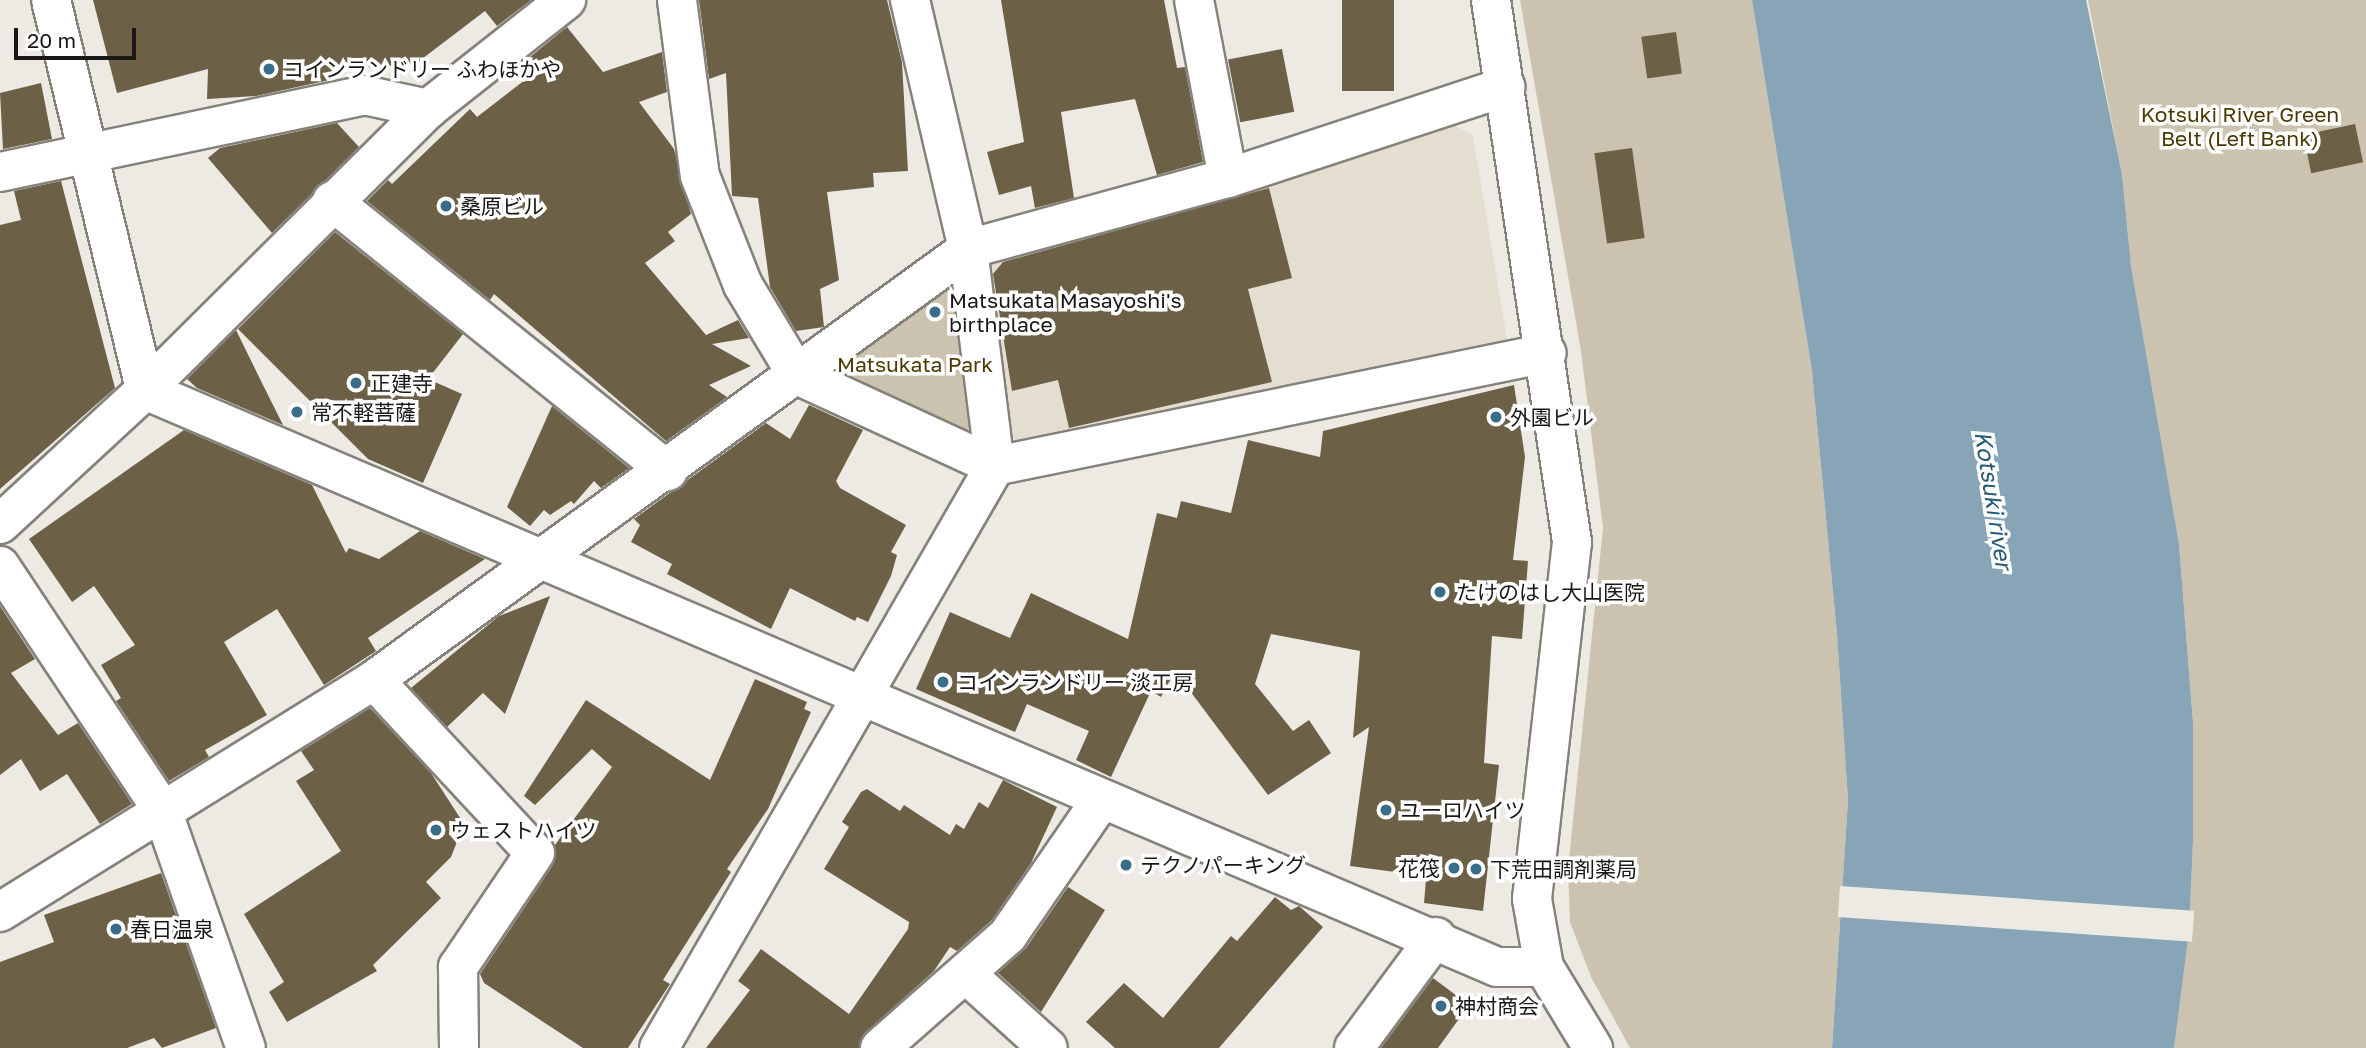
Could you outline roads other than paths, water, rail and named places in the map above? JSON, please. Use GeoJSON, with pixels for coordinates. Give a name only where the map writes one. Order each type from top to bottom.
{"type":"FeatureCollection","features":[{"type":"Feature","properties":{"kind":"street"},"geometry":{"type":"LineString","coordinates":[[51,0],[145,390]]}},
{"type":"Feature","properties":{"kind":"street"},"geometry":{"type":"LineString","coordinates":[[0,524],[145,390],[332,201],[428,109],[566,0]]}},
{"type":"Feature","properties":{"kind":"street"},"geometry":{"type":"LineString","coordinates":[[677,0],[700,176],[743,285],[797,375],[995,466],[1547,353]]}},
{"type":"Feature","properties":{"kind":"street"},"geometry":{"type":"LineString","coordinates":[[659,1048],[995,466],[968,249],[910,0]]}},
{"type":"Feature","properties":{"kind":"street"},"geometry":{"type":"LineString","coordinates":[[1194,0],[1228,177]]}},
{"type":"Feature","properties":{"kind":"street"},"geometry":{"type":"LineString","coordinates":[[1491,0],[1547,353],[1572,542],[1532,899],[1544,967],[1593,1048]]}},
{"type":"Feature","properties":{"kind":"street"},"geometry":{"type":"LineString","coordinates":[[0,912],[374,680],[548,559],[968,249],[1228,177],[1506,87]]}},
{"type":"Feature","properties":{"kind":"street"},"geometry":{"type":"LineString","coordinates":[[0,172],[88,150],[364,95],[428,109]]}},
{"type":"Feature","properties":{"kind":"street"},"geometry":{"type":"LineString","coordinates":[[332,201],[668,471]]}},
{"type":"Feature","properties":{"kind":"street"},"geometry":{"type":"LineString","coordinates":[[145,390],[548,559],[1101,800],[1436,937],[1497,967],[1544,967]]}},
{"type":"Feature","properties":{"kind":"street"},"geometry":{"type":"LineString","coordinates":[[0,566],[162,810],[246,1048]]}},
{"type":"Feature","properties":{"kind":"street"},"geometry":{"type":"LineString","coordinates":[[374,680],[535,853],[458,967],[459,1048]]}},
{"type":"Feature","properties":{"kind":"street"},"geometry":{"type":"LineString","coordinates":[[880,1048],[967,974],[1008,935],[1101,800]]}},
{"type":"Feature","properties":{"kind":"street"},"geometry":{"type":"LineString","coordinates":[[1354,1048],[1436,937]]}},
{"type":"Feature","properties":{"kind":"street"},"geometry":{"type":"LineString","coordinates":[[967,974],[1048,1048]]}},
{"type":"Feature","properties":{"kind":"water","name":"Kotsuki river"},"geometry":{"type":"Polygon","coordinates":[[[1752,0],[2086,0],[2122,174],[2131,266],[2179,544],[2193,723],[2193,841],[2189,932],[2174,1048],[1832,1048],[1848,800],[1837,634],[1812,371],[1752,0]]]}},
{"type":"Feature","properties":{"kind":"place","name":"コインランドリー ふわほかや"},"geometry":{"type":"Point","coordinates":[269,69]}},
{"type":"Feature","properties":{"kind":"place","name":"桑原ビル"},"geometry":{"type":"Point","coordinates":[446,206]}},
{"type":"Feature","properties":{"kind":"place","name":"Matsukata Masayoshi's birthplace"},"geometry":{"type":"Point","coordinates":[935,312]}},
{"type":"Feature","properties":{"kind":"place","name":"正建寺"},"geometry":{"type":"Point","coordinates":[356,383]}},
{"type":"Feature","properties":{"kind":"place","name":"常不軽菩薩"},"geometry":{"type":"Point","coordinates":[297,412]}},
{"type":"Feature","properties":{"kind":"place","name":"外園ビル"},"geometry":{"type":"Point","coordinates":[1496,417]}},
{"type":"Feature","properties":{"kind":"place","name":"たけのはし大山医院"},"geometry":{"type":"Point","coordinates":[1440,592]}},
{"type":"Feature","properties":{"kind":"place","name":"コインランドリー 淡工房"},"geometry":{"type":"Point","coordinates":[943,682]}},
{"type":"Feature","properties":{"kind":"place","name":"ユーロハイツ"},"geometry":{"type":"Point","coordinates":[1386,810]}},
{"type":"Feature","properties":{"kind":"place","name":"ウェストハイツ"},"geometry":{"type":"Point","coordinates":[436,830]}},
{"type":"Feature","properties":{"kind":"place","name":"テクノパーキング"},"geometry":{"type":"Point","coordinates":[1126,865]}},
{"type":"Feature","properties":{"kind":"place","name":"花筏"},"geometry":{"type":"Point","coordinates":[1454,868]}},
{"type":"Feature","properties":{"kind":"place","name":"下荒田調剤薬局"},"geometry":{"type":"Point","coordinates":[1476,869]}},
{"type":"Feature","properties":{"kind":"place","name":"春日温泉"},"geometry":{"type":"Point","coordinates":[116,929]}},
{"type":"Feature","properties":{"kind":"place","name":"神村商会"},"geometry":{"type":"Point","coordinates":[1441,1006]}},
{"type":"Feature","properties":{"kind":"park label","name":"Kotsuki River Green Belt (Left Bank)"},"geometry":{"type":"Point","coordinates":[2240,126]}},
{"type":"Feature","properties":{"kind":"park label","name":"Matsukata Park"},"geometry":{"type":"Point","coordinates":[915,364]}}]}
